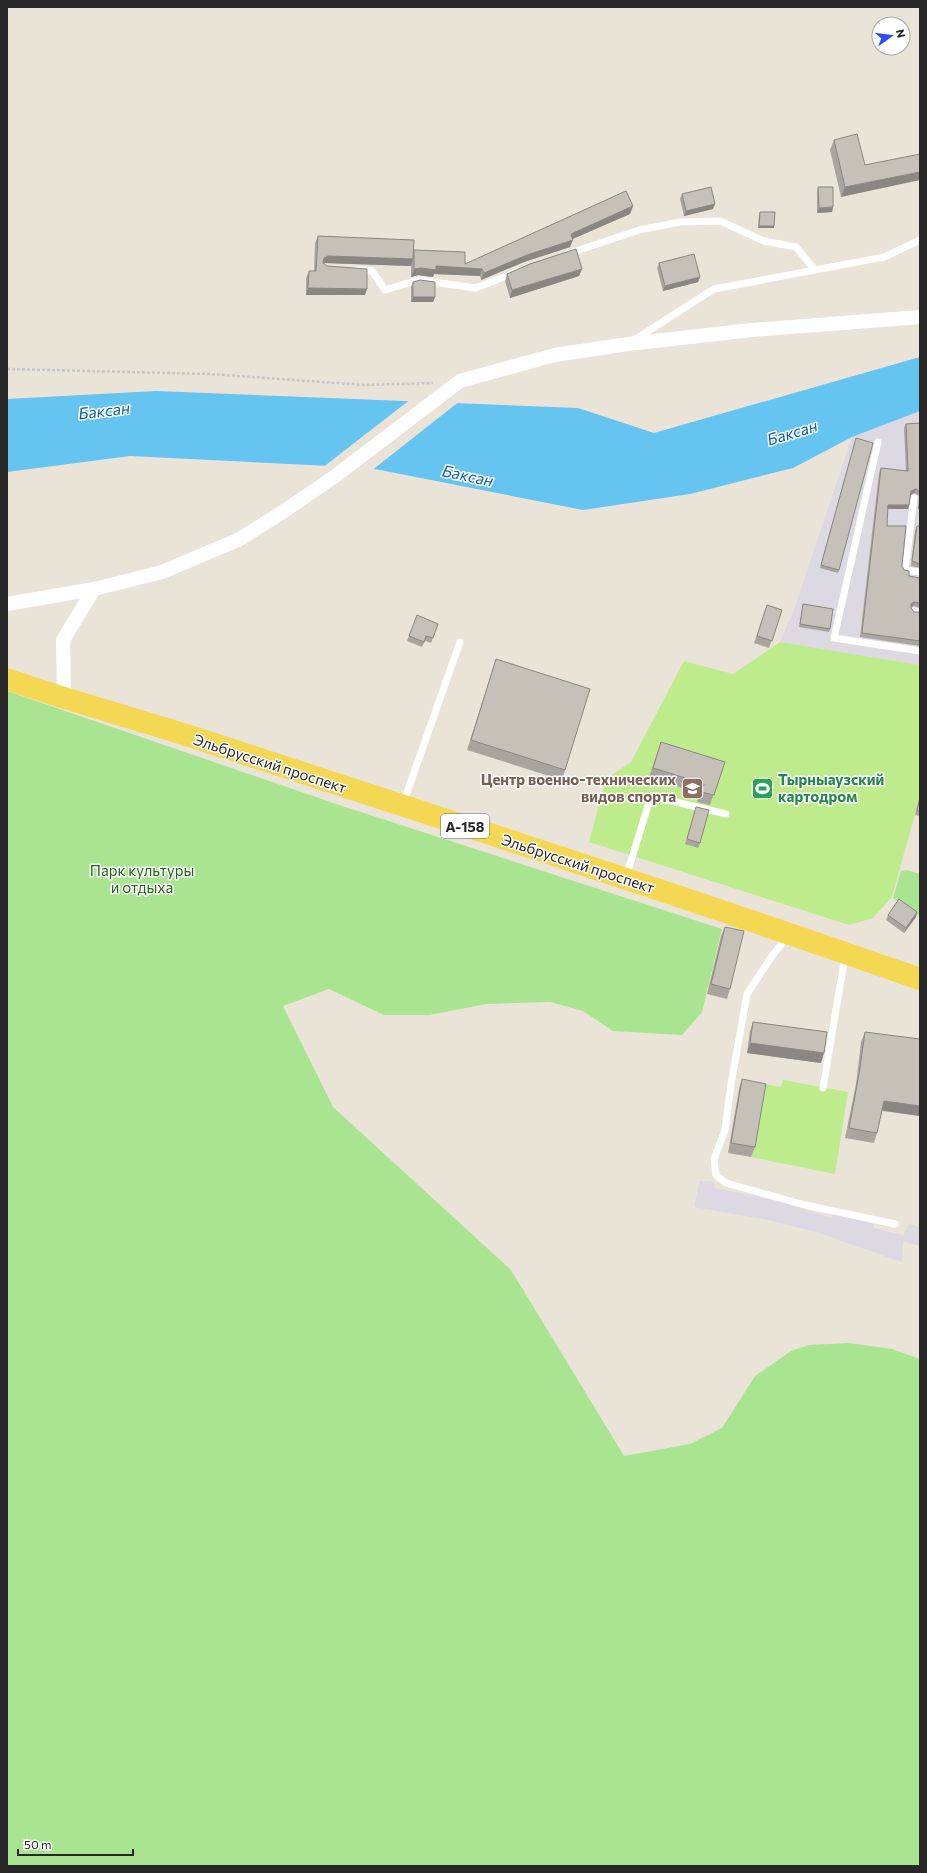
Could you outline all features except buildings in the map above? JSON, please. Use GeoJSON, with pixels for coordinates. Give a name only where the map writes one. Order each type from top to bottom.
{"type":"FeatureCollection","features":[{"type":"Feature","properties":{"kind":"main road","name":"Эльбрусский проспект"},"geometry":{"type":"LineString","coordinates":[[7,679],[64,699],[211,742],[790,934],[920,979]]}},
{"type":"Feature","properties":{"kind":"street"},"geometry":{"type":"LineString","coordinates":[[7,604],[94,589],[162,572],[240,539],[334,477],[460,381],[555,356],[628,344],[752,330],[920,317]]}},
{"type":"Feature","properties":{"kind":"street"},"geometry":{"type":"LineString","coordinates":[[64,699],[63,640],[94,589]]}},
{"type":"Feature","properties":{"kind":"lane"},"geometry":{"type":"LineString","coordinates":[[556,257],[638,230],[680,222],[720,221],[764,241],[796,247],[815,270]]}},
{"type":"Feature","properties":{"kind":"lane"},"geometry":{"type":"LineString","coordinates":[[628,344],[714,289],[884,257],[920,240]]}},
{"type":"Feature","properties":{"kind":"lane"},"geometry":{"type":"LineString","coordinates":[[349,270],[372,271],[385,290],[418,280],[476,288],[526,267]]}},
{"type":"Feature","properties":{"kind":"lane"},"geometry":{"type":"LineString","coordinates":[[878,442],[834,638],[920,651]]}},
{"type":"Feature","properties":{"kind":"lane"},"geometry":{"type":"LineString","coordinates":[[914,498],[905,570],[920,572]]}},
{"type":"Feature","properties":{"kind":"lane"},"geometry":{"type":"LineString","coordinates":[[402,806],[460,642]]}},
{"type":"Feature","properties":{"kind":"lane"},"geometry":{"type":"LineString","coordinates":[[625,879],[651,796],[726,814]]}},
{"type":"Feature","properties":{"kind":"lane"},"geometry":{"type":"LineString","coordinates":[[790,934],[772,956],[747,994],[731,1084],[725,1130],[714,1159],[716,1175],[726,1183],[805,1205],[895,1224]]}},
{"type":"Feature","properties":{"kind":"lane"},"geometry":{"type":"LineString","coordinates":[[823,1088],[845,953]]}},
{"type":"Feature","properties":{"kind":"path"},"geometry":{"type":"LineString","coordinates":[[7,369],[210,374],[364,385],[460,381]]}},
{"type":"Feature","properties":{"kind":"shaded area"},"geometry":{"type":"Polygon","coordinates":[[[920,411],[920,665],[780,642],[795,607],[852,437],[920,411]]]}},
{"type":"Feature","properties":{"kind":"shaded area"},"geometry":{"type":"Polygon","coordinates":[[[700,1181],[714,1182],[715,1188],[775,1200],[831,1218],[836,1211],[874,1224],[874,1228],[903,1235],[909,1224],[920,1227],[920,1246],[903,1241],[902,1262],[816,1232],[768,1220],[694,1207],[700,1181]]]}},
{"type":"Feature","properties":{"kind":"green space","name":"Тырныаузский картодром"},"geometry":{"type":"Polygon","coordinates":[[[780,642],[920,665],[920,796],[892,897],[873,918],[849,925],[589,842],[606,779],[631,762],[684,661],[733,674],[780,642]]]}},
{"type":"Feature","properties":{"kind":"green space","name":"Парк культуры и отдыха"},"geometry":{"type":"Polygon","coordinates":[[[7,691],[339,805],[722,929],[702,1012],[682,1035],[613,1031],[583,1011],[550,1002],[487,1004],[429,1015],[384,1015],[329,989],[283,1006],[333,1107],[511,1270],[624,1456],[690,1444],[722,1428],[755,1376],[791,1351],[809,1345],[849,1343],[892,1349],[920,1359],[920,1866],[7,1866],[7,691]]]}},
{"type":"Feature","properties":{"kind":"green space"},"geometry":{"type":"Polygon","coordinates":[[[907,870],[920,874],[920,916],[893,898],[901,871],[907,870]]]}},
{"type":"Feature","properties":{"kind":"green space"},"geometry":{"type":"Polygon","coordinates":[[[783,1080],[848,1092],[835,1174],[751,1157],[764,1084],[781,1087],[783,1080]]]}},
{"type":"Feature","properties":{"kind":"water","name":"Баксан"},"geometry":{"type":"Polygon","coordinates":[[[920,357],[920,411],[852,437],[793,468],[690,494],[583,510],[370,468],[130,456],[7,472],[7,399],[156,391],[578,408],[654,433],[920,357]]]}},
{"type":"Feature","properties":{"kind":"pier"},"geometry":{"type":"Polygon","coordinates":[[[411,399],[460,401],[371,471],[322,468],[411,399]]]}},
{"type":"Feature","properties":{"kind":"place","name":"Центр военно-технических видов спорта"},"geometry":{"type":"Point","coordinates":[692,788]}},
{"type":"Feature","properties":{"kind":"place","name":"Тырныаузский картодром"},"geometry":{"type":"Point","coordinates":[762,788]}}]}
